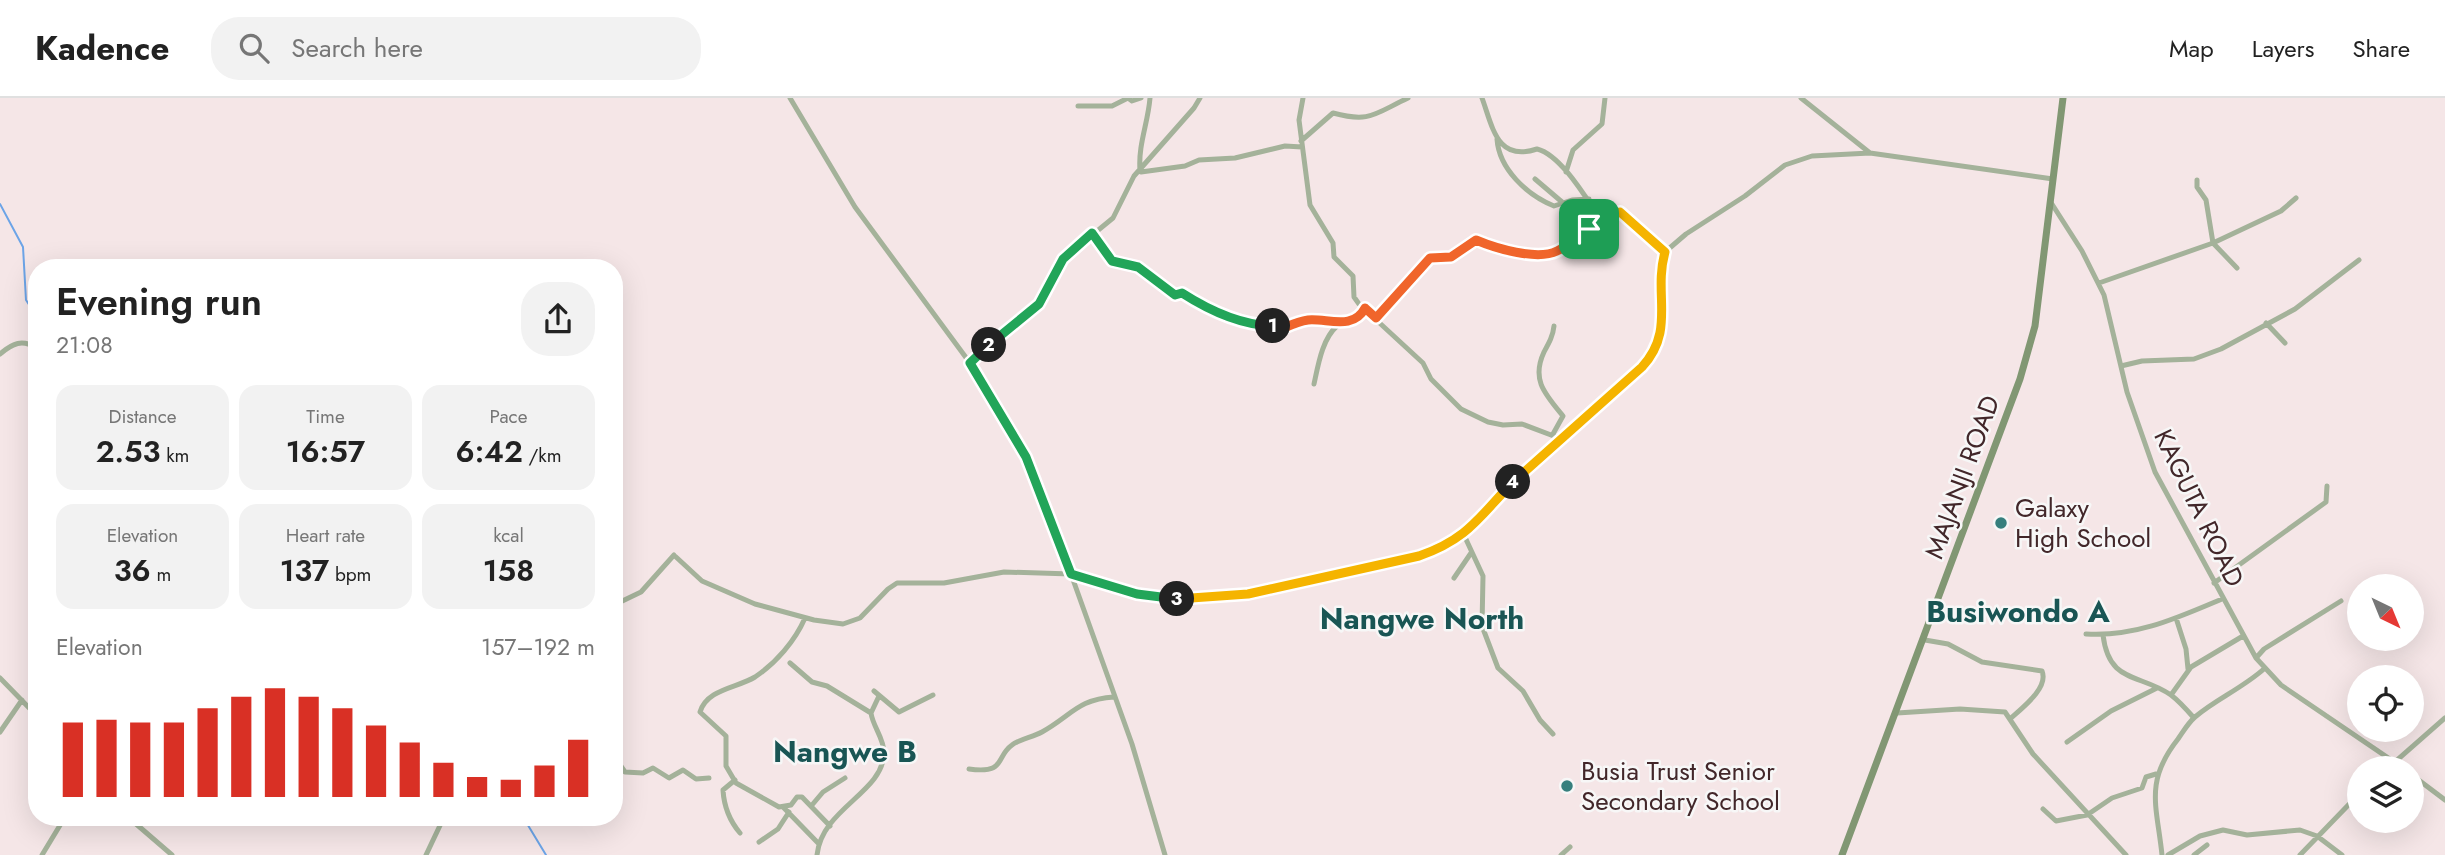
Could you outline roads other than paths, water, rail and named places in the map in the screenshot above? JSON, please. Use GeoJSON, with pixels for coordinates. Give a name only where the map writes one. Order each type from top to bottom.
{"type":"FeatureCollection","features":[{"type":"Feature","properties":{"kind":"main road","name":"MAJANJI ROAD"},"geometry":{"type":"LineString","coordinates":[[1842,855],[1925,640],[2020,379],[2035,326],[2063,98]]}},
{"type":"Feature","properties":{"kind":"street"},"geometry":{"type":"LineString","coordinates":[[790,98],[886,252],[970,363],[1023,450],[1071,574],[1150,799],[1165,855]]}},
{"type":"Feature","properties":{"kind":"street"},"geometry":{"type":"LineString","coordinates":[[1078,106],[1106,106],[1128,98],[1132,101],[1141,98]]}},
{"type":"Feature","properties":{"kind":"street"},"geometry":{"type":"LineString","coordinates":[[1139,172],[1140,146],[1148,123],[1150,98]]}},
{"type":"Feature","properties":{"kind":"street"},"geometry":{"type":"LineString","coordinates":[[970,363],[1008,327],[1039,304],[1063,259],[1118,212],[1130,181],[1195,108],[1200,98]]}},
{"type":"Feature","properties":{"kind":"street"},"geometry":{"type":"LineString","coordinates":[[1303,98],[1300,112],[1301,144],[1310,205],[1332,243],[1334,257],[1353,276],[1354,297],[1394,339],[1423,363],[1431,379],[1461,409],[1488,422],[1503,425],[1522,424],[1556,436]]}},
{"type":"Feature","properties":{"kind":"street"},"geometry":{"type":"LineString","coordinates":[[1139,172],[1185,166],[1199,160],[1235,158],[1301,144],[1333,113],[1346,119],[1359,119],[1408,98]]}},
{"type":"Feature","properties":{"kind":"street"},"geometry":{"type":"LineString","coordinates":[[1482,98],[1497,139],[1498,153],[1510,174],[1550,204],[1589,199]]}},
{"type":"Feature","properties":{"kind":"street"},"geometry":{"type":"LineString","coordinates":[[1566,172],[1573,150],[1602,124],[1605,98]]}},
{"type":"Feature","properties":{"kind":"street"},"geometry":{"type":"LineString","coordinates":[[1801,98],[1870,153]]}},
{"type":"Feature","properties":{"kind":"street"},"geometry":{"type":"LineString","coordinates":[[1497,139],[1513,153],[1525,154],[1540,149],[1566,172],[1589,199],[1599,217],[1603,218]]}},
{"type":"Feature","properties":{"kind":"street"},"geometry":{"type":"LineString","coordinates":[[623,601],[641,592],[675,556],[712,586],[755,604],[831,624],[850,623],[860,618],[897,583],[944,583],[1004,572],[1071,574],[1150,597],[1205,599],[1248,594],[1419,556],[1444,547],[1464,535],[1556,436],[1651,356],[1662,331],[1661,270],[1665,252],[1686,234],[1745,196],[1785,165],[1812,156],[1870,153],[2053,179]]}},
{"type":"Feature","properties":{"kind":"street"},"geometry":{"type":"LineString","coordinates":[[1535,179],[1562,202]]}},
{"type":"Feature","properties":{"kind":"street"},"geometry":{"type":"LineString","coordinates":[[2197,180],[2197,187],[2206,200],[2213,243],[2237,268]]}},
{"type":"Feature","properties":{"kind":"street"},"geometry":{"type":"LineString","coordinates":[[2099,283],[2213,243],[2281,211],[2296,198]]}},
{"type":"Feature","properties":{"kind":"street","name":"KAGUTA ROAD"},"geometry":{"type":"LineString","coordinates":[[2050,201],[2099,283],[2110,313],[2136,423],[2155,472],[2256,658],[2301,699],[2387,756]]}},
{"type":"Feature","properties":{"kind":"street"},"geometry":{"type":"LineString","coordinates":[[1376,318],[1430,258],[1451,257],[1476,240],[1492,249],[1547,254],[1557,251],[1603,218],[1620,212],[1665,252]]}},
{"type":"Feature","properties":{"kind":"street"},"geometry":{"type":"LineString","coordinates":[[1092,233],[1112,261],[1132,264],[1155,277],[1175,295],[1182,293],[1198,305],[1236,321],[1286,327],[1310,320],[1343,323]]}},
{"type":"Feature","properties":{"kind":"street"},"geometry":{"type":"LineString","coordinates":[[2121,366],[2142,361],[2194,359],[2235,342],[2295,309],[2359,260]]}},
{"type":"Feature","properties":{"kind":"street"},"geometry":{"type":"LineString","coordinates":[[1314,384],[1319,359],[1337,326],[1363,313],[1365,308]]}},
{"type":"Feature","properties":{"kind":"street"},"geometry":{"type":"LineString","coordinates":[[2266,323],[2284,343]]}},
{"type":"Feature","properties":{"kind":"street"},"geometry":{"type":"LineString","coordinates":[[1554,326],[1541,359],[1538,378],[1545,396],[1563,416],[1556,436]]}},
{"type":"Feature","properties":{"kind":"street"},"geometry":{"type":"LineString","coordinates":[[0,354],[14,343],[28,343]]}},
{"type":"Feature","properties":{"kind":"street"},"geometry":{"type":"LineString","coordinates":[[2214,583],[2326,502],[2327,486]]}},
{"type":"Feature","properties":{"kind":"street"},"geometry":{"type":"LineString","coordinates":[[1464,535],[1483,576],[1482,626],[1498,668],[1523,691],[1540,720],[1553,734]]}},
{"type":"Feature","properties":{"kind":"street"},"geometry":{"type":"LineString","coordinates":[[1454,578],[1471,553]]}},
{"type":"Feature","properties":{"kind":"street"},"geometry":{"type":"LineString","coordinates":[[2086,634],[2137,631],[2222,599]]}},
{"type":"Feature","properties":{"kind":"street"},"geometry":{"type":"LineString","coordinates":[[2256,658],[2264,649],[2342,601]]}},
{"type":"Feature","properties":{"kind":"street"},"geometry":{"type":"LineString","coordinates":[[805,618],[790,646],[754,678],[737,682],[712,696],[700,712],[726,736],[726,766],[735,780],[786,809],[819,844]]}},
{"type":"Feature","properties":{"kind":"street"},"geometry":{"type":"LineString","coordinates":[[2176,618],[2186,649],[2188,670]]}},
{"type":"Feature","properties":{"kind":"street"},"geometry":{"type":"LineString","coordinates":[[2103,635],[2107,658],[2130,679],[2171,695],[2194,718]]}},
{"type":"Feature","properties":{"kind":"street"},"geometry":{"type":"LineString","coordinates":[[2171,695],[2188,670],[2244,636]]}},
{"type":"Feature","properties":{"kind":"street"},"geometry":{"type":"LineString","coordinates":[[1925,640],[1948,644],[1982,662],[2042,671],[2043,681],[2038,691],[2010,719]]}},
{"type":"Feature","properties":{"kind":"street"},"geometry":{"type":"LineString","coordinates":[[790,663],[812,682],[827,686],[871,713],[884,752],[875,781],[835,814],[819,844],[817,855]]}},
{"type":"Feature","properties":{"kind":"street"},"geometry":{"type":"LineString","coordinates":[[2162,855],[2156,818],[2156,774],[2171,747],[2194,718],[2233,694],[2265,668]]}},
{"type":"Feature","properties":{"kind":"street"},"geometry":{"type":"LineString","coordinates":[[0,678],[28,706]]}},
{"type":"Feature","properties":{"kind":"street"},"geometry":{"type":"LineString","coordinates":[[2067,742],[2111,711],[2157,688]]}},
{"type":"Feature","properties":{"kind":"street"},"geometry":{"type":"LineString","coordinates":[[873,691],[899,712],[933,695]]}},
{"type":"Feature","properties":{"kind":"street"},"geometry":{"type":"LineString","coordinates":[[871,713],[879,695]]}},
{"type":"Feature","properties":{"kind":"street"},"geometry":{"type":"LineString","coordinates":[[969,769],[988,769],[997,765],[1010,745],[1040,733],[1077,705],[1099,698],[1114,697]]}},
{"type":"Feature","properties":{"kind":"street"},"geometry":{"type":"LineString","coordinates":[[0,732],[22,700]]}},
{"type":"Feature","properties":{"kind":"street"},"geometry":{"type":"LineString","coordinates":[[1897,713],[1969,709],[2005,712],[2033,754],[2126,855]]}},
{"type":"Feature","properties":{"kind":"street"},"geometry":{"type":"LineString","coordinates":[[2403,756],[2445,718]]}},
{"type":"Feature","properties":{"kind":"street"},"geometry":{"type":"LineString","coordinates":[[623,769],[625,772],[643,773],[653,768],[669,778],[683,770],[696,779],[709,778]]}},
{"type":"Feature","properties":{"kind":"street"},"geometry":{"type":"LineString","coordinates":[[2043,809],[2056,821],[2087,815],[2112,798],[2142,788],[2146,777],[2156,774]]}},
{"type":"Feature","properties":{"kind":"street"},"geometry":{"type":"LineString","coordinates":[[812,805],[822,792],[845,778]]}},
{"type":"Feature","properties":{"kind":"street"},"geometry":{"type":"LineString","coordinates":[[735,780],[723,790],[723,799],[730,820],[740,833]]}},
{"type":"Feature","properties":{"kind":"street"},"geometry":{"type":"LineString","coordinates":[[2424,784],[2445,800]]}},
{"type":"Feature","properties":{"kind":"street"},"geometry":{"type":"LineString","coordinates":[[759,842],[778,829],[786,809],[797,797],[812,805],[830,826]]}},
{"type":"Feature","properties":{"kind":"street"},"geometry":{"type":"LineString","coordinates":[[2304,854],[2317,836],[2347,806]]}},
{"type":"Feature","properties":{"kind":"street"},"geometry":{"type":"LineString","coordinates":[[42,855],[60,826]]}},
{"type":"Feature","properties":{"kind":"street"},"geometry":{"type":"LineString","coordinates":[[139,826],[173,855]]}},
{"type":"Feature","properties":{"kind":"street"},"geometry":{"type":"LineString","coordinates":[[426,855],[440,826]]}},
{"type":"Feature","properties":{"kind":"street"},"geometry":{"type":"LineString","coordinates":[[2168,855],[2200,836],[2223,830],[2247,835],[2300,830],[2317,836],[2342,855]]}},
{"type":"Feature","properties":{"kind":"street"},"geometry":{"type":"LineString","coordinates":[[2194,855],[2207,845]]}},
{"type":"Feature","properties":{"kind":"street"},"geometry":{"type":"LineString","coordinates":[[1561,855],[1570,847]]}},
{"type":"Feature","properties":{"kind":"waterway"},"geometry":{"type":"LineString","coordinates":[[0,204],[23,247],[28,303]]}},
{"type":"Feature","properties":{"kind":"waterway"},"geometry":{"type":"LineString","coordinates":[[528,826],[546,855]]}},
{"type":"Feature","properties":{"kind":"place","name":"Galaxy High School"},"geometry":{"type":"Point","coordinates":[2001,523]}},
{"type":"Feature","properties":{"kind":"place","name":"Busia Trust Senior Secondary School"},"geometry":{"type":"Point","coordinates":[1567,786]}},
{"type":"Feature","properties":{"kind":"district","name":"Busiwondo A"},"geometry":{"type":"Point","coordinates":[2018,611]}},
{"type":"Feature","properties":{"kind":"district","name":"Nangwe North"},"geometry":{"type":"Point","coordinates":[1422,618]}},
{"type":"Feature","properties":{"kind":"district","name":"Nangwe B"},"geometry":{"type":"Point","coordinates":[845,751]}}]}
